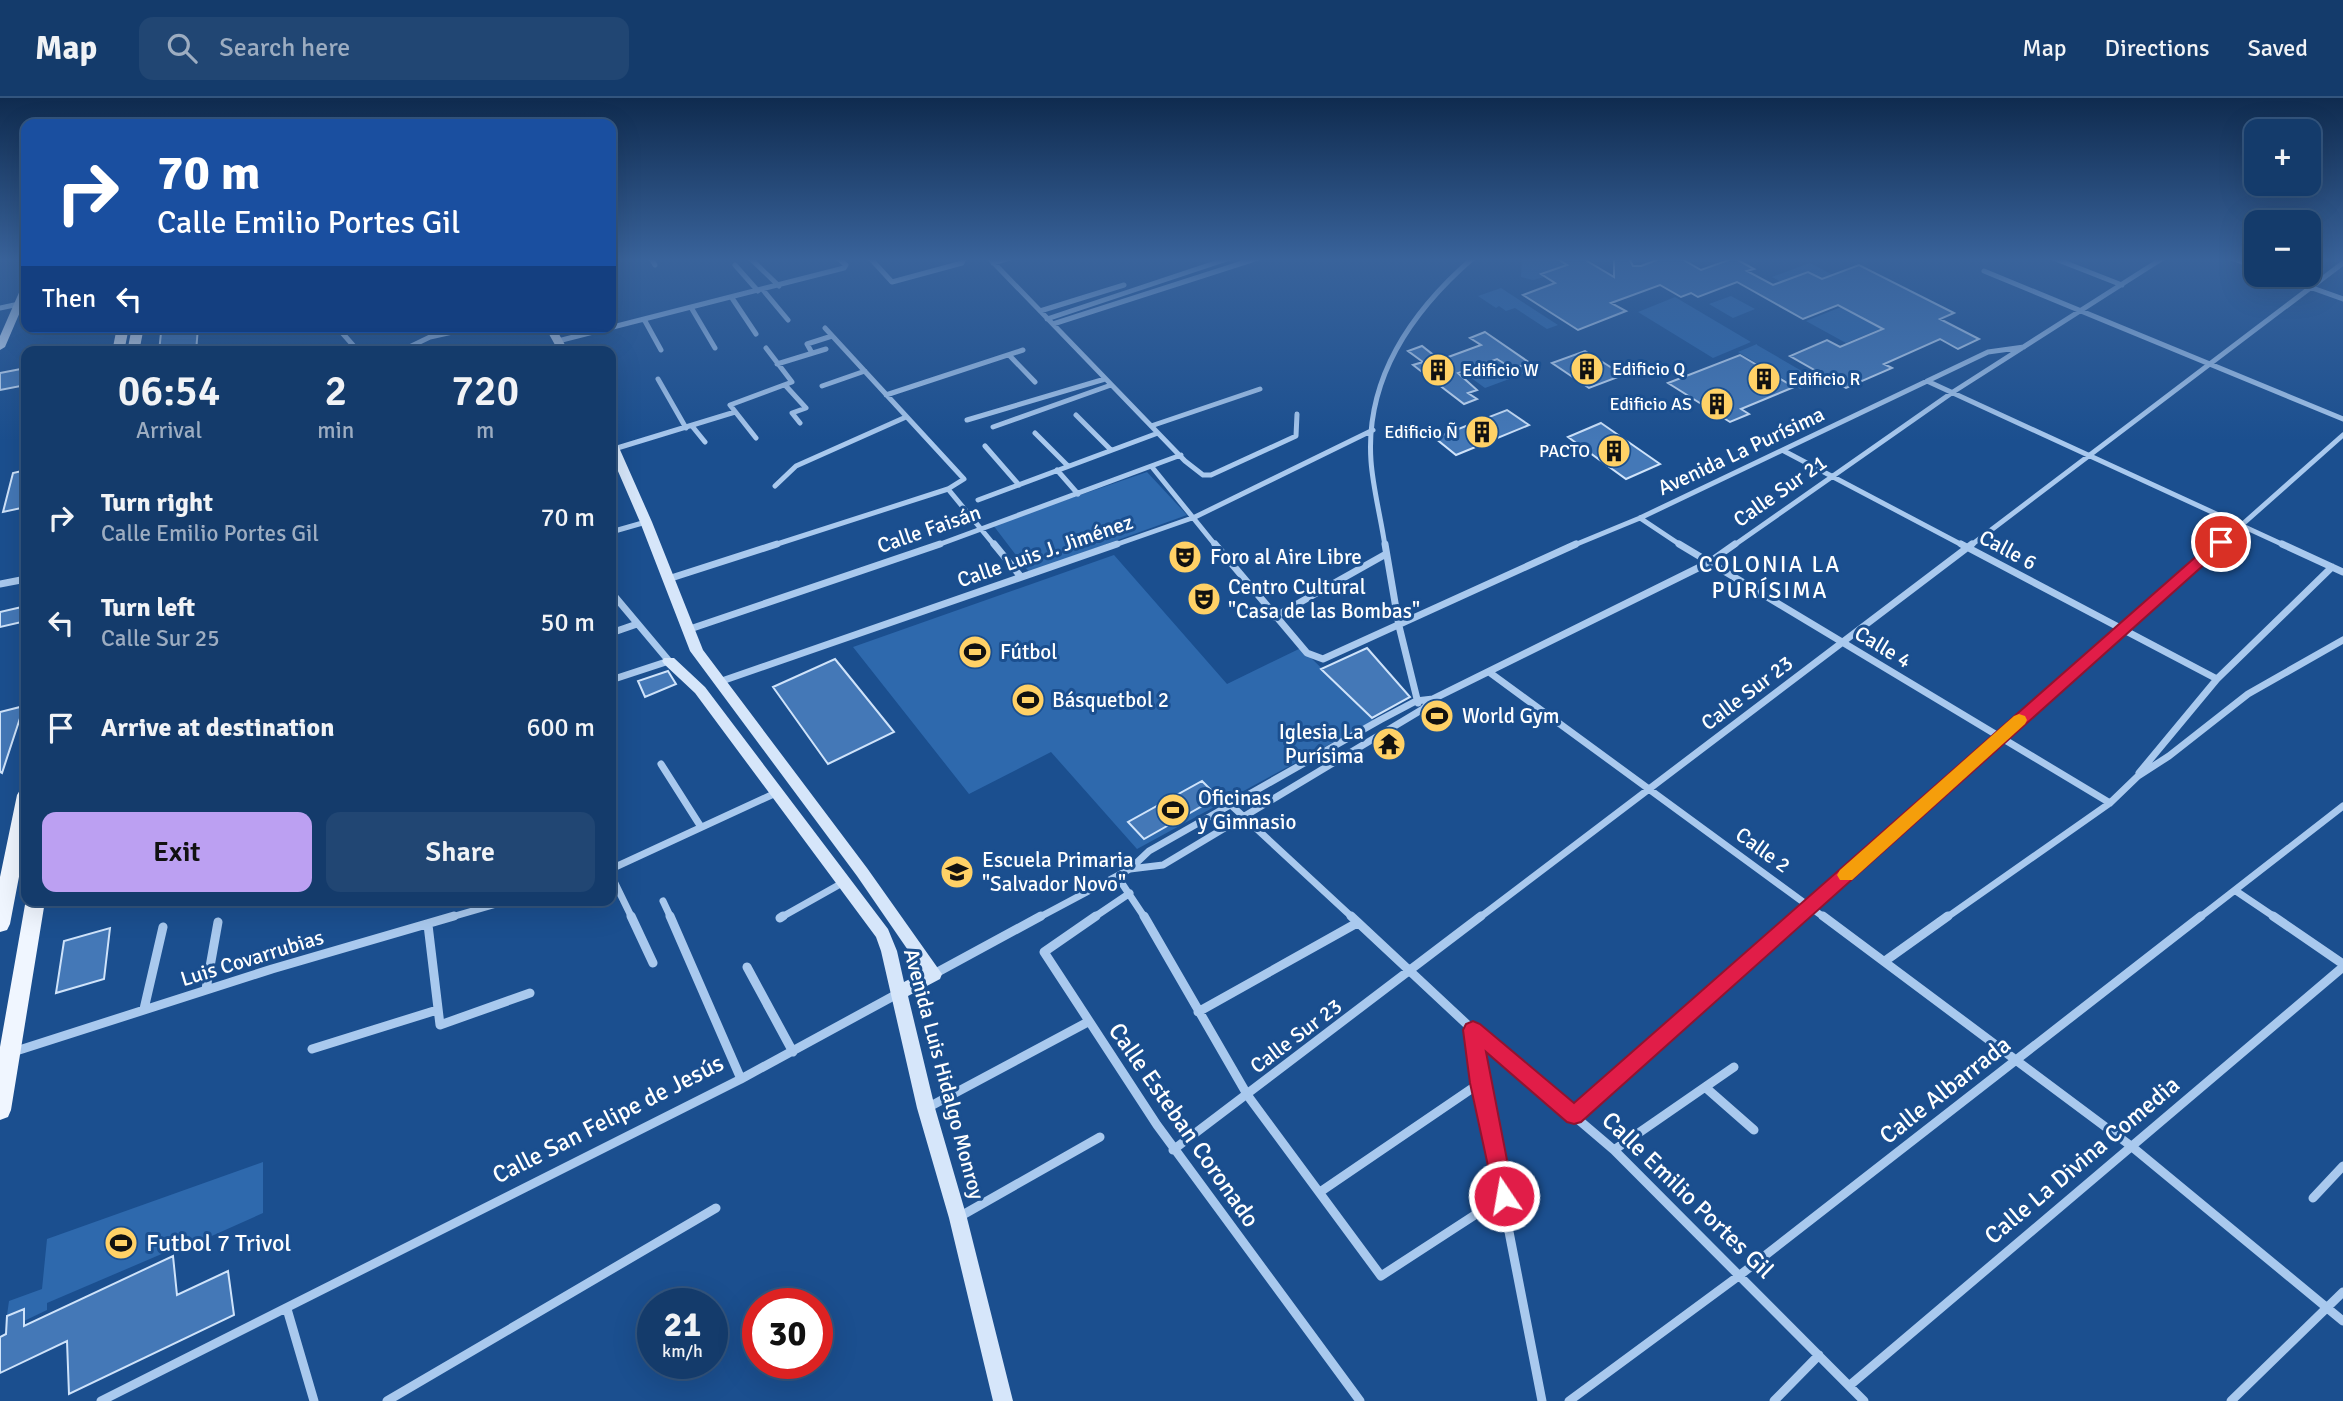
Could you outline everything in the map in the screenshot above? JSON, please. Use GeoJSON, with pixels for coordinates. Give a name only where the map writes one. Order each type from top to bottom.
{"type":"FeatureCollection","features":[{"type":"Feature","properties":{"kind":"main road"},"geometry":{"type":"LineString","coordinates":[[0,924],[21,820]]}},
{"type":"Feature","properties":{"kind":"main road"},"geometry":{"type":"LineString","coordinates":[[0,1110],[34,906]]}},
{"type":"Feature","properties":{"kind":"street"},"geometry":{"type":"LineString","coordinates":[[0,347],[12,319]]}},
{"type":"Feature","properties":{"kind":"street"},"geometry":{"type":"LineString","coordinates":[[616,328],[654,319]]}},
{"type":"Feature","properties":{"kind":"street"},"geometry":{"type":"LineString","coordinates":[[698,319],[715,348]]}},
{"type":"Feature","properties":{"kind":"street"},"geometry":{"type":"LineString","coordinates":[[746,319],[756,334]]}},
{"type":"Feature","properties":{"kind":"street"},"geometry":{"type":"LineString","coordinates":[[1047,319],[1197,471],[1210,475],[1296,436],[1297,414]]}},
{"type":"Feature","properties":{"kind":"street"},"geometry":{"type":"LineString","coordinates":[[1053,324],[1069,319]]}},
{"type":"Feature","properties":{"kind":"street"},"geometry":{"type":"LineString","coordinates":[[1414,319],[1393,352],[1374,413],[1371,460],[1399,626],[1416,701],[1423,709]]}},
{"type":"Feature","properties":{"kind":"street","name":"Avenida La Purísima"},"geometry":{"type":"LineString","coordinates":[[1274,617],[1307,653],[1323,659],[1576,544],[1640,518],[1988,352],[2024,347],[2070,319]]}},
{"type":"Feature","properties":{"kind":"street"},"geometry":{"type":"LineString","coordinates":[[2097,319],[2343,419]]}},
{"type":"Feature","properties":{"kind":"street","name":"Calle Sur 23"},"geometry":{"type":"LineString","coordinates":[[1173,1150],[1248,1096],[1648,788],[2271,319]]}},
{"type":"Feature","properties":{"kind":"street"},"geometry":{"type":"LineString","coordinates":[[645,321],[661,350]]}},
{"type":"Feature","properties":{"kind":"street"},"geometry":{"type":"LineString","coordinates":[[668,579],[948,489],[961,482],[964,476],[824,328]]}},
{"type":"Feature","properties":{"kind":"street"},"geometry":{"type":"LineString","coordinates":[[411,346],[430,337],[448,333]]}},
{"type":"Feature","properties":{"kind":"street"},"geometry":{"type":"LineString","coordinates":[[553,333],[561,346]]}},
{"type":"Feature","properties":{"kind":"street"},"geometry":{"type":"LineString","coordinates":[[558,341],[593,333]]}},
{"type":"Feature","properties":{"kind":"street"},"geometry":{"type":"LineString","coordinates":[[812,353],[807,344],[832,336]]}},
{"type":"Feature","properties":{"kind":"street","name":"Calle Sur 21"},"geometry":{"type":"LineString","coordinates":[[1416,701],[1433,699],[1708,563],[1953,392],[2024,347]]}},
{"type":"Feature","properties":{"kind":"street"},"geometry":{"type":"LineString","coordinates":[[756,438],[730,405],[792,382],[766,348]]}},
{"type":"Feature","properties":{"kind":"street"},"geometry":{"type":"LineString","coordinates":[[777,364],[826,349]]}},
{"type":"Feature","properties":{"kind":"street"},"geometry":{"type":"LineString","coordinates":[[886,395],[1023,350]]}},
{"type":"Feature","properties":{"kind":"street"},"geometry":{"type":"LineString","coordinates":[[1009,355],[1035,382]]}},
{"type":"Feature","properties":{"kind":"street"},"geometry":{"type":"LineString","coordinates":[[822,386],[865,371]]}},
{"type":"Feature","properties":{"kind":"street"},"geometry":{"type":"LineString","coordinates":[[657,379],[689,427],[705,442]]}},
{"type":"Feature","properties":{"kind":"street"},"geometry":{"type":"LineString","coordinates":[[967,420],[1105,379]]}},
{"type":"Feature","properties":{"kind":"street"},"geometry":{"type":"LineString","coordinates":[[1927,381],[2343,572]]}},
{"type":"Feature","properties":{"kind":"street"},"geometry":{"type":"LineString","coordinates":[[785,385],[806,408],[792,413],[800,423]]}},
{"type":"Feature","properties":{"kind":"street"},"geometry":{"type":"LineString","coordinates":[[993,427],[1111,385]]}},
{"type":"Feature","properties":{"kind":"street"},"geometry":{"type":"LineString","coordinates":[[1151,426],[1260,389]]}},
{"type":"Feature","properties":{"kind":"street"},"geometry":{"type":"LineString","coordinates":[[616,445],[663,435],[735,412]]}},
{"type":"Feature","properties":{"kind":"street"},"geometry":{"type":"LineString","coordinates":[[1076,415],[1111,450]]}},
{"type":"Feature","properties":{"kind":"street"},"geometry":{"type":"LineString","coordinates":[[775,486],[796,466],[906,417]]}},
{"type":"Feature","properties":{"kind":"street","name":"Calle Luis J. Jiménez"},"geometry":{"type":"LineString","coordinates":[[719,682],[1195,517],[1373,430]]}},
{"type":"Feature","properties":{"kind":"street"},"geometry":{"type":"LineString","coordinates":[[1035,433],[1068,466]]}},
{"type":"Feature","properties":{"kind":"street"},"geometry":{"type":"LineString","coordinates":[[978,500],[1158,433]]}},
{"type":"Feature","properties":{"kind":"street"},"geometry":{"type":"LineString","coordinates":[[663,435],[668,442]]}},
{"type":"Feature","properties":{"kind":"street"},"geometry":{"type":"LineString","coordinates":[[1574,1115],[2343,435]]}},
{"type":"Feature","properties":{"kind":"street"},"geometry":{"type":"LineString","coordinates":[[985,446],[1019,485]]}},
{"type":"Feature","properties":{"kind":"street","name":"Calle 6"},"geometry":{"type":"LineString","coordinates":[[1784,451],[2217,679]]}},
{"type":"Feature","properties":{"kind":"street","name":"Avenida Luis Hidalgo Monroy"},"geometry":{"type":"LineString","coordinates":[[616,455],[646,522],[686,630],[697,651],[862,872],[934,974]]}},
{"type":"Feature","properties":{"kind":"street","name":"Calle Faisán"},"geometry":{"type":"LineString","coordinates":[[686,630],[982,530],[1181,455]]}},
{"type":"Feature","properties":{"kind":"street"},"geometry":{"type":"LineString","coordinates":[[1153,467],[1274,617],[1386,554]]}},
{"type":"Feature","properties":{"kind":"street"},"geometry":{"type":"LineString","coordinates":[[1057,470],[1078,494]]}},
{"type":"Feature","properties":{"kind":"street"},"geometry":{"type":"LineString","coordinates":[[948,489],[1021,578]]}},
{"type":"Feature","properties":{"kind":"street","name":"Calle 4"},"geometry":{"type":"LineString","coordinates":[[1640,518],[1708,563],[2110,803]]}},
{"type":"Feature","properties":{"kind":"street"},"geometry":{"type":"LineString","coordinates":[[616,531],[646,522]]}},
{"type":"Feature","properties":{"kind":"street"},"geometry":{"type":"LineString","coordinates":[[1885,961],[2110,803],[2138,776],[2217,679],[2332,567]]}},
{"type":"Feature","properties":{"kind":"street"},"geometry":{"type":"LineString","coordinates":[[0,584],[21,580]]}},
{"type":"Feature","properties":{"kind":"street"},"geometry":{"type":"LineString","coordinates":[[616,598],[669,661]]}},
{"type":"Feature","properties":{"kind":"street"},"geometry":{"type":"LineString","coordinates":[[616,603],[620,602]]}},
{"type":"Feature","properties":{"kind":"street"},"geometry":{"type":"LineString","coordinates":[[616,631],[637,624]]}},
{"type":"Feature","properties":{"kind":"street"},"geometry":{"type":"LineString","coordinates":[[2138,776],[2169,756],[2248,694],[2343,640]]}},
{"type":"Feature","properties":{"kind":"street"},"geometry":{"type":"LineString","coordinates":[[616,678],[697,651]]}},
{"type":"Feature","properties":{"kind":"street","name":"Avenida Luis Hidalgo Monroy"},"geometry":{"type":"LineString","coordinates":[[669,661],[700,690],[882,934],[889,951],[926,1108],[958,1217],[1003,1401]]}},
{"type":"Feature","properties":{"kind":"street","name":"Calle 2"},"geometry":{"type":"LineString","coordinates":[[1489,672],[2016,1058],[2131,1146],[2343,1321]]}},
{"type":"Feature","properties":{"kind":"street","name":"Calle Sur 21"},"geometry":{"type":"LineString","coordinates":[[1423,709],[1433,699]]}},
{"type":"Feature","properties":{"kind":"street","name":"Calle San Felipe de Jesús"},"geometry":{"type":"LineString","coordinates":[[101,1401],[741,1080],[1130,869],[1149,851],[1416,701]]}},
{"type":"Feature","properties":{"kind":"street","name":"Calle San Felipe de Jesús"},"geometry":{"type":"LineString","coordinates":[[1130,869],[1163,865],[1423,709]]}},
{"type":"Feature","properties":{"kind":"street"},"geometry":{"type":"LineString","coordinates":[[661,764],[701,827]]}},
{"type":"Feature","properties":{"kind":"street"},"geometry":{"type":"LineString","coordinates":[[616,870],[778,792]]}},
{"type":"Feature","properties":{"kind":"street","name":"Calle Emilio Portes Gil"},"geometry":{"type":"LineString","coordinates":[[1232,806],[1473,1030],[1615,1150],[1864,1401]]}},
{"type":"Feature","properties":{"kind":"street","name":"Calle Albarrada"},"geometry":{"type":"LineString","coordinates":[[1569,1401],[1741,1275],[2016,1058],[2343,806]]}},
{"type":"Feature","properties":{"kind":"street"},"geometry":{"type":"LineString","coordinates":[[1117,876],[1130,893],[1248,1096],[1381,1276],[1504,1196]]}},
{"type":"Feature","properties":{"kind":"street"},"geometry":{"type":"LineString","coordinates":[[780,918],[845,881]]}},
{"type":"Feature","properties":{"kind":"street"},"geometry":{"type":"LineString","coordinates":[[616,883],[653,963]]}},
{"type":"Feature","properties":{"kind":"street"},"geometry":{"type":"LineString","coordinates":[[2235,891],[2343,965]]}},
{"type":"Feature","properties":{"kind":"street","name":"Calle Esteban Coronado"},"geometry":{"type":"LineString","coordinates":[[1130,893],[1044,953],[1086,1023],[1173,1150],[1360,1401]]}},
{"type":"Feature","properties":{"kind":"street"},"geometry":{"type":"LineString","coordinates":[[663,901],[741,1080]]}},
{"type":"Feature","properties":{"kind":"street","name":"Luis Covarrubias"},"geometry":{"type":"LineString","coordinates":[[9,1053],[206,989],[491,906]]}},
{"type":"Feature","properties":{"kind":"street"},"geometry":{"type":"LineString","coordinates":[[206,989],[218,922]]}},
{"type":"Feature","properties":{"kind":"street"},"geometry":{"type":"LineString","coordinates":[[1198,1012],[1357,923]]}},
{"type":"Feature","properties":{"kind":"street"},"geometry":{"type":"LineString","coordinates":[[428,925],[440,1025],[530,993]]}},
{"type":"Feature","properties":{"kind":"street"},"geometry":{"type":"LineString","coordinates":[[144,1009],[163,928]]}},
{"type":"Feature","properties":{"kind":"street","name":"Calle La Divina Comedia"},"geometry":{"type":"LineString","coordinates":[[1849,1386],[2343,965]]}},
{"type":"Feature","properties":{"kind":"street"},"geometry":{"type":"LineString","coordinates":[[747,967],[793,1052]]}},
{"type":"Feature","properties":{"kind":"street"},"geometry":{"type":"LineString","coordinates":[[312,1049],[437,1010]]}},
{"type":"Feature","properties":{"kind":"street"},"geometry":{"type":"LineString","coordinates":[[926,1108],[1086,1023]]}},
{"type":"Feature","properties":{"kind":"street"},"geometry":{"type":"LineString","coordinates":[[1473,1030],[1480,1083],[1542,1401]]}},
{"type":"Feature","properties":{"kind":"street"},"geometry":{"type":"LineString","coordinates":[[1615,1150],[1734,1067]]}},
{"type":"Feature","properties":{"kind":"street"},"geometry":{"type":"LineString","coordinates":[[1321,1192],[1480,1083]]}},
{"type":"Feature","properties":{"kind":"street"},"geometry":{"type":"LineString","coordinates":[[1705,1087],[1754,1130]]}},
{"type":"Feature","properties":{"kind":"street"},"geometry":{"type":"LineString","coordinates":[[958,1217],[1100,1137]]}},
{"type":"Feature","properties":{"kind":"street"},"geometry":{"type":"LineString","coordinates":[[2313,1198],[2343,1166]]}},
{"type":"Feature","properties":{"kind":"street"},"geometry":{"type":"LineString","coordinates":[[387,1401],[716,1208]]}},
{"type":"Feature","properties":{"kind":"street"},"geometry":{"type":"LineString","coordinates":[[2231,1401],[2343,1292]]}},
{"type":"Feature","properties":{"kind":"street"},"geometry":{"type":"LineString","coordinates":[[287,1308],[314,1401]]}},
{"type":"Feature","properties":{"kind":"street"},"geometry":{"type":"LineString","coordinates":[[1774,1401],[1819,1354]]}},
{"type":"Feature","properties":{"kind":"shaded area"},"geometry":{"type":"Polygon","coordinates":[[[1531,319],[1548,319],[1558,325],[1547,329],[1531,319]]]}},
{"type":"Feature","properties":{"kind":"shaded area"},"geometry":{"type":"Polygon","coordinates":[[[1649,319],[1712,319],[1751,342],[1713,358],[1649,319]]]}},
{"type":"Feature","properties":{"kind":"shaded area"},"geometry":{"type":"Polygon","coordinates":[[[1811,319],[1869,321],[1904,319],[1846,343],[1806,321],[1811,319]]]}},
{"type":"Feature","properties":{"kind":"shaded area"},"geometry":{"type":"Polygon","coordinates":[[[1757,344],[1819,381],[1800,389],[1738,352],[1757,344]]]}},
{"type":"Feature","properties":{"kind":"shaded area"},"geometry":{"type":"Polygon","coordinates":[[[1488,353],[1512,371],[1532,363],[1539,368],[1485,388],[1463,372],[1492,362],[1484,354],[1488,353]]]}},
{"type":"Feature","properties":{"kind":"shaded area"},"geometry":{"type":"Polygon","coordinates":[[[1147,472],[1187,515],[1029,572],[993,525],[1147,472]]]}},
{"type":"Feature","properties":{"kind":"shaded area"},"geometry":{"type":"Polygon","coordinates":[[[1114,555],[1227,684],[1301,648],[1374,720],[1137,849],[1051,752],[969,794],[853,647],[1114,555]]]}},
{"type":"Feature","properties":{"kind":"shaded area","name":"Futbol 7 Trivol"},"geometry":{"type":"Polygon","coordinates":[[[263,1162],[263,1213],[178,1251],[178,1247],[47,1303],[47,1310],[24,1321],[24,1308],[7,1315],[9,1301],[42,1289],[47,1239],[263,1162]]]}},
{"type":"Feature","properties":{"kind":"building"},"geometry":{"type":"Polygon","coordinates":[[[1560,319],[1606,319],[1578,330],[1560,319]]]}},
{"type":"Feature","properties":{"kind":"building"},"geometry":{"type":"Polygon","coordinates":[[[1864,319],[1940,319],[1979,339],[1958,349],[1940,339],[1884,364],[1892,368],[1846,388],[1790,356],[1827,340],[1840,347],[1883,329],[1864,319]]]}},
{"type":"Feature","properties":{"kind":"building"},"geometry":{"type":"Polygon","coordinates":[[[1485,332],[1530,363],[1513,369],[1497,359],[1458,373],[1477,390],[1468,393],[1477,399],[1464,404],[1413,365],[1423,362],[1408,351],[1422,346],[1440,360],[1481,345],[1470,338],[1485,332]]]}},
{"type":"Feature","properties":{"kind":"building"},"geometry":{"type":"Polygon","coordinates":[[[161,333],[198,333],[196,346],[160,346],[161,333]]]}},
{"type":"Feature","properties":{"kind":"building","name":"Edificio Q"},"geometry":{"type":"Polygon","coordinates":[[[1585,351],[1623,375],[1589,388],[1552,363],[1585,351]]]}},
{"type":"Feature","properties":{"kind":"building"},"geometry":{"type":"Polygon","coordinates":[[[1740,355],[1794,387],[1741,409],[1749,414],[1730,422],[1668,383],[1740,355]]]}},
{"type":"Feature","properties":{"kind":"building"},"geometry":{"type":"Polygon","coordinates":[[[21,369],[21,386],[0,390],[0,373],[21,369]]]}},
{"type":"Feature","properties":{"kind":"building","name":"Edificio Ñ"},"geometry":{"type":"Polygon","coordinates":[[[1507,410],[1529,425],[1456,455],[1435,438],[1507,410]]]}},
{"type":"Feature","properties":{"kind":"building","name":"PACTO"},"geometry":{"type":"Polygon","coordinates":[[[1601,423],[1660,464],[1626,479],[1568,437],[1601,423]]]}},
{"type":"Feature","properties":{"kind":"building"},"geometry":{"type":"Polygon","coordinates":[[[21,471],[21,508],[3,512],[13,473],[21,471]]]}},
{"type":"Feature","properties":{"kind":"building"},"geometry":{"type":"Polygon","coordinates":[[[21,607],[21,622],[0,627],[0,612],[21,607]]]}},
{"type":"Feature","properties":{"kind":"building"},"geometry":{"type":"Polygon","coordinates":[[[1367,648],[1410,697],[1372,718],[1321,669],[1367,648]]]}},
{"type":"Feature","properties":{"kind":"building"},"geometry":{"type":"Polygon","coordinates":[[[835,659],[894,732],[828,764],[773,687],[835,659]]]}},
{"type":"Feature","properties":{"kind":"building"},"geometry":{"type":"Polygon","coordinates":[[[668,671],[676,684],[645,697],[638,681],[668,671]]]}},
{"type":"Feature","properties":{"kind":"building"},"geometry":{"type":"Polygon","coordinates":[[[21,707],[21,715],[2,773],[0,772],[0,712],[21,707]]]}},
{"type":"Feature","properties":{"kind":"building","name":"Oficinas y Gimnasio"},"geometry":{"type":"Polygon","coordinates":[[[1202,781],[1218,797],[1144,839],[1128,822],[1202,781]]]}},
{"type":"Feature","properties":{"kind":"building"},"geometry":{"type":"Polygon","coordinates":[[[110,928],[104,979],[56,993],[64,941],[110,928]]]}},
{"type":"Feature","properties":{"kind":"building"},"geometry":{"type":"Polygon","coordinates":[[[173,1256],[177,1295],[228,1271],[234,1315],[69,1394],[67,1341],[0,1373],[0,1337],[6,1334],[7,1316],[24,1309],[24,1326],[173,1256]]]}},
{"type":"Feature","properties":{"kind":"slow traffic"},"geometry":{"type":"LineString","coordinates":[[1846,875],[2019,720]]}},
{"type":"Feature","properties":{"kind":"place","name":"Edificio Q"},"geometry":{"type":"Point","coordinates":[1587,369]}},
{"type":"Feature","properties":{"kind":"place","name":"Edificio W"},"geometry":{"type":"Point","coordinates":[1438,370]}},
{"type":"Feature","properties":{"kind":"place","name":"Edificio R"},"geometry":{"type":"Point","coordinates":[1764,379]}},
{"type":"Feature","properties":{"kind":"place","name":"Edificio AS"},"geometry":{"type":"Point","coordinates":[1717,404]}},
{"type":"Feature","properties":{"kind":"place","name":"Edificio Ñ"},"geometry":{"type":"Point","coordinates":[1482,432]}},
{"type":"Feature","properties":{"kind":"place","name":"PACTO"},"geometry":{"type":"Point","coordinates":[1614,451]}},
{"type":"Feature","properties":{"kind":"place","name":"Foro al Aire Libre"},"geometry":{"type":"Point","coordinates":[1185,557]}},
{"type":"Feature","properties":{"kind":"place","name":"Centro Cultural \"Casa de las Bombas\""},"geometry":{"type":"Point","coordinates":[1204,599]}},
{"type":"Feature","properties":{"kind":"place","name":"Fútbol"},"geometry":{"type":"Point","coordinates":[975,652]}},
{"type":"Feature","properties":{"kind":"place","name":"Básquetbol 2"},"geometry":{"type":"Point","coordinates":[1028,700]}},
{"type":"Feature","properties":{"kind":"place","name":"World Gym"},"geometry":{"type":"Point","coordinates":[1437,716]}},
{"type":"Feature","properties":{"kind":"place","name":"Iglesia La Purísima"},"geometry":{"type":"Point","coordinates":[1389,744]}},
{"type":"Feature","properties":{"kind":"place","name":"Oficinas y Gimnasio"},"geometry":{"type":"Point","coordinates":[1173,810]}},
{"type":"Feature","properties":{"kind":"place","name":"Escuela Primaria \"Salvador Novo\""},"geometry":{"type":"Point","coordinates":[957,872]}},
{"type":"Feature","properties":{"kind":"place","name":"Futbol 7 Trivol"},"geometry":{"type":"Point","coordinates":[121,1243]}},
{"type":"Feature","properties":{"kind":"district","name":"COLONIA LA PURÍSIMA"},"geometry":{"type":"Point","coordinates":[1770,577]}},
{"type":"Feature","properties":{"kind":"route"},"geometry":{"type":"LineString","coordinates":[[1504,1196],[1480,1083],[1473,1030],[1574,1115],[2221,542]]}}]}
